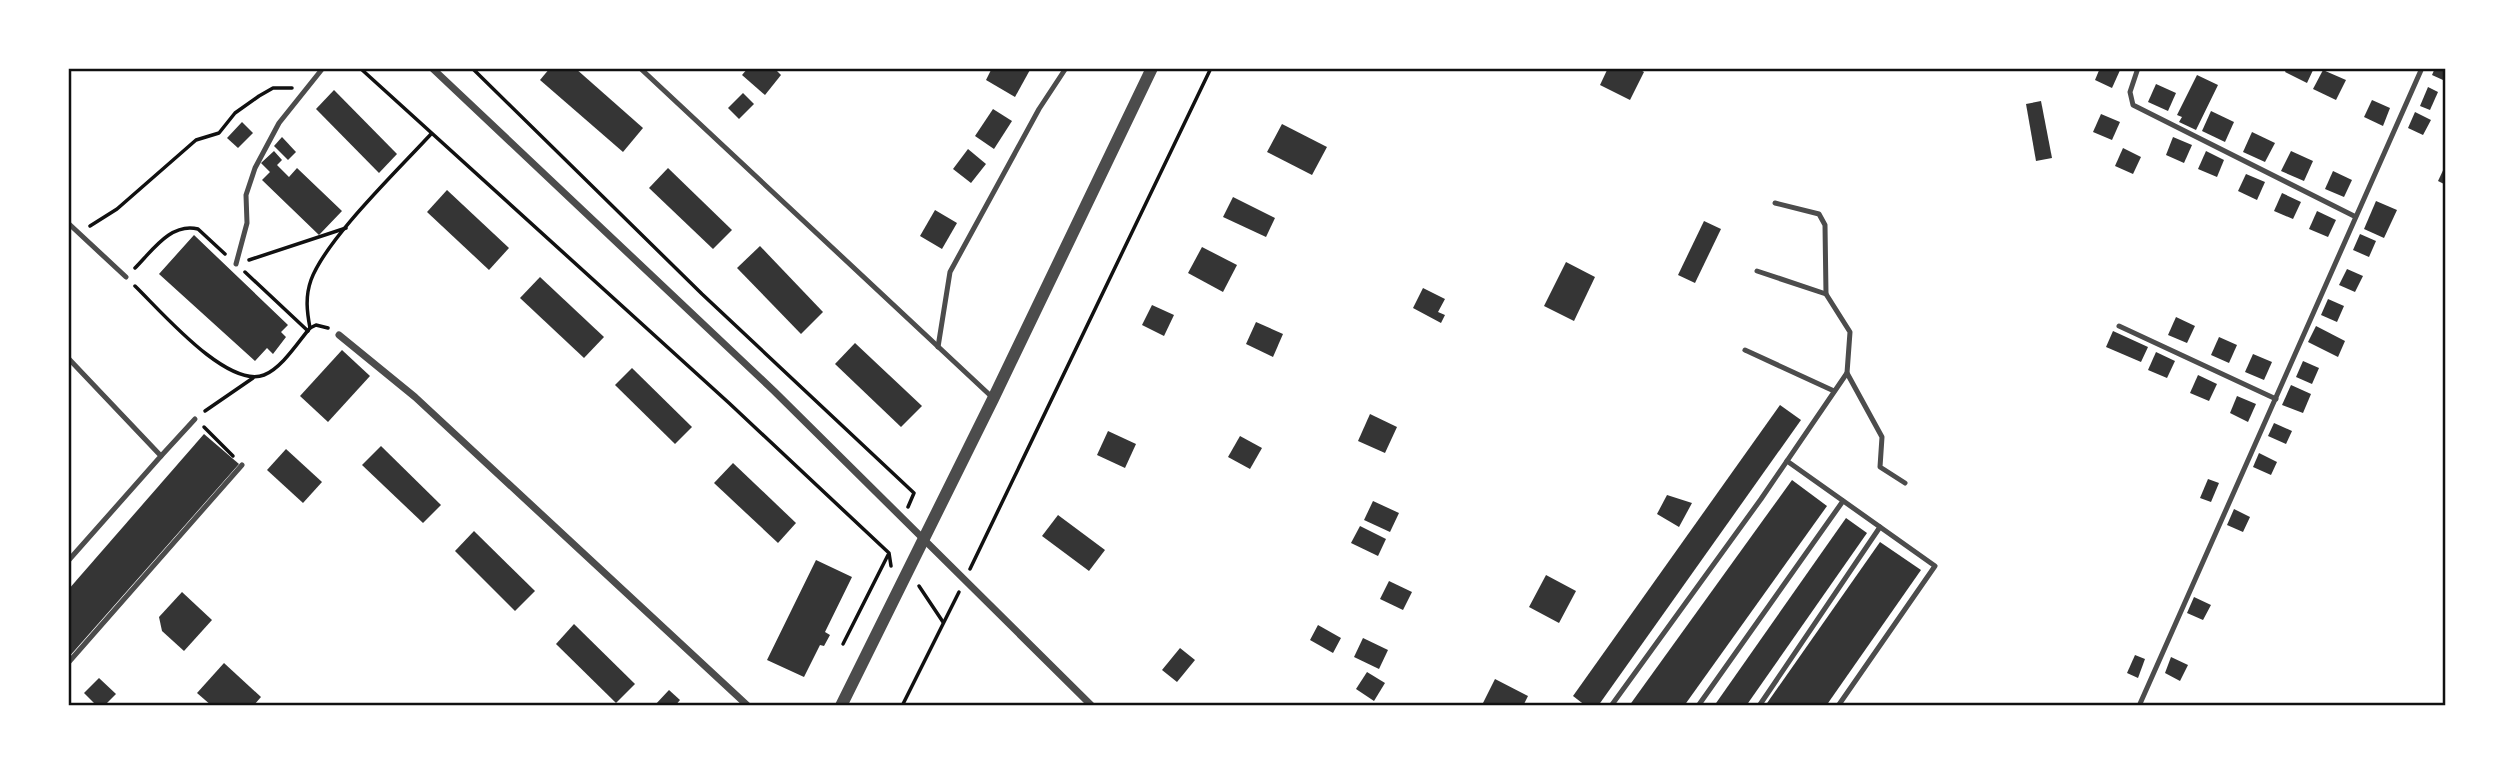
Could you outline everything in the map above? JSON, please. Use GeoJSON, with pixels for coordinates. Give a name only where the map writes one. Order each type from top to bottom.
{"type":"FeatureCollection","features":[{"type":"Feature","properties":{"kind":"street"},"geometry":{"type":"LineString","coordinates":[[432,68],[774,391],[1091,706]]}},
{"type":"Feature","properties":{"kind":"street"},"geometry":{"type":"LineString","coordinates":[[841,706],[993,399],[1152,68]]}},
{"type":"Feature","properties":{"kind":"street"},"geometry":{"type":"LineString","coordinates":[[339,335],[415,397],[748,706]]}},
{"type":"Feature","properties":{"kind":"lane"},"geometry":{"type":"LineString","coordinates":[[236,264],[247,223],[246,195],[255,168],[279,122],[304,87],[323,68]]}},
{"type":"Feature","properties":{"kind":"lane"},"geometry":{"type":"LineString","coordinates":[[640,68],[993,399]]}},
{"type":"Feature","properties":{"kind":"lane"},"geometry":{"type":"LineString","coordinates":[[938,346],[950,272],[1039,109],[1066,68]]}},
{"type":"Feature","properties":{"kind":"lane"},"geometry":{"type":"LineString","coordinates":[[2138,68],[2130,92],[2133,105],[2354,216]]}},
{"type":"Feature","properties":{"kind":"lane"},"geometry":{"type":"LineString","coordinates":[[2138,706],[2422,68]]}},
{"type":"Feature","properties":{"kind":"lane"},"geometry":{"type":"LineString","coordinates":[[1611,706],[1847,373],[1850,332],[1826,294],[1825,225],[1819,214],[1775,203]]}},
{"type":"Feature","properties":{"kind":"lane"},"geometry":{"type":"LineString","coordinates":[[70,225],[126,277]]}},
{"type":"Feature","properties":{"kind":"lane"},"geometry":{"type":"LineString","coordinates":[[1757,271],[1826,294]]}},
{"type":"Feature","properties":{"kind":"lane"},"geometry":{"type":"LineString","coordinates":[[2119,326],[2276,399]]}},
{"type":"Feature","properties":{"kind":"lane"},"geometry":{"type":"LineString","coordinates":[[1745,350],[1834,391]]}},
{"type":"Feature","properties":{"kind":"lane"},"geometry":{"type":"LineString","coordinates":[[68,358],[161,456]]}},
{"type":"Feature","properties":{"kind":"lane"},"geometry":{"type":"LineString","coordinates":[[1847,373],[1882,437],[1880,467],[1905,484]]}},
{"type":"Feature","properties":{"kind":"lane"},"geometry":{"type":"LineString","coordinates":[[68,561],[195,419]]}},
{"type":"Feature","properties":{"kind":"lane"},"geometry":{"type":"LineString","coordinates":[[1787,461],[1935,566],[1838,706]]}},
{"type":"Feature","properties":{"kind":"lane"},"geometry":{"type":"LineString","coordinates":[[68,663],[242,465]]}},
{"type":"Feature","properties":{"kind":"lane"},"geometry":{"type":"LineString","coordinates":[[1698,706],[1843,500]]}},
{"type":"Feature","properties":{"kind":"lane"},"geometry":{"type":"LineString","coordinates":[[1759,706],[1880,527]]}},
{"type":"Feature","properties":{"kind":"path"},"geometry":{"type":"LineString","coordinates":[[360,68],[729,403],[889,553],[891,568]]}},
{"type":"Feature","properties":{"kind":"path"},"geometry":{"type":"LineString","coordinates":[[472,68],[702,294],[914,493],[903,518]]}},
{"type":"Feature","properties":{"kind":"path"},"geometry":{"type":"LineString","coordinates":[[902,706],[965,581],[1211,68]]}},
{"type":"Feature","properties":{"kind":"path"},"geometry":{"type":"LineString","coordinates":[[70,225],[90,227],[117,209],[171,159],[196,140],[219,133],[235,113],[259,96],[273,88],[304,87]]}},
{"type":"Feature","properties":{"kind":"path"},"geometry":{"type":"LineString","coordinates":[[309,330],[307,295],[320,264],[346,228],[431,134]]}},
{"type":"Feature","properties":{"kind":"path"},"geometry":{"type":"LineString","coordinates":[[236,264],[309,330]]}},
{"type":"Feature","properties":{"kind":"path"},"geometry":{"type":"LineString","coordinates":[[126,277],[187,338],[233,372],[255,377]]}},
{"type":"Feature","properties":{"kind":"path"},"geometry":{"type":"LineString","coordinates":[[242,465],[195,419],[243,383],[275,367],[309,330],[322,326],[339,335]]}},
{"type":"Feature","properties":{"kind":"path"},"geometry":{"type":"LineString","coordinates":[[843,645],[889,553]]}},
{"type":"Feature","properties":{"kind":"path"},"geometry":{"type":"LineString","coordinates":[[915,581],[943,622]]}},
{"type":"Feature","properties":{"kind":"building"},"geometry":{"type":"Polygon","coordinates":[[[550,68],[575,68],[643,128],[623,152],[540,80],[550,68]]]}},
{"type":"Feature","properties":{"kind":"building"},"geometry":{"type":"Polygon","coordinates":[[[748,68],[774,68],[781,75],[765,95],[742,75],[748,68]]]}},
{"type":"Feature","properties":{"kind":"building"},"geometry":{"type":"Polygon","coordinates":[[[992,68],[1031,68],[1015,97],[986,80],[992,68]]]}},
{"type":"Feature","properties":{"kind":"building"},"geometry":{"type":"Polygon","coordinates":[[[1608,68],[1637,68],[1644,72],[1630,100],[1600,85],[1608,68]]]}},
{"type":"Feature","properties":{"kind":"building"},"geometry":{"type":"Polygon","coordinates":[[[2100,68],[2121,68],[2112,88],[2095,80],[2100,68]]]}},
{"type":"Feature","properties":{"kind":"building"},"geometry":{"type":"Polygon","coordinates":[[[2287,68],[2314,68],[2307,83],[2285,72],[2287,68]]]}},
{"type":"Feature","properties":{"kind":"building"},"geometry":{"type":"Polygon","coordinates":[[[2435,68],[2446,68],[2443,80],[2432,75],[2435,68]]]}},
{"type":"Feature","properties":{"kind":"building"},"geometry":{"type":"Polygon","coordinates":[[[2323,70],[2346,80],[2336,100],[2313,89],[2323,70]]]}},
{"type":"Feature","properties":{"kind":"building"},"geometry":{"type":"Polygon","coordinates":[[[2197,75],[2218,85],[2196,130],[2179,122],[2182,117],[2177,115],[2197,75]]]}},
{"type":"Feature","properties":{"kind":"building"},"geometry":{"type":"Polygon","coordinates":[[[2156,84],[2176,93],[2168,111],[2148,102],[2156,84]]]}},
{"type":"Feature","properties":{"kind":"building"},"geometry":{"type":"Polygon","coordinates":[[[2428,87],[2438,92],[2430,110],[2420,106],[2428,87]]]}},
{"type":"Feature","properties":{"kind":"building"},"geometry":{"type":"Polygon","coordinates":[[[334,90],[397,154],[379,173],[316,109],[334,90]]]}},
{"type":"Feature","properties":{"kind":"building"},"geometry":{"type":"Polygon","coordinates":[[[743,93],[754,104],[739,119],[728,108],[743,93]]]}},
{"type":"Feature","properties":{"kind":"building"},"geometry":{"type":"Polygon","coordinates":[[[2372,100],[2390,108],[2383,126],[2364,117],[2372,100]]]}},
{"type":"Feature","properties":{"kind":"building"},"geometry":{"type":"Polygon","coordinates":[[[2041,101],[2052,158],[2036,161],[2026,104],[2041,101]]]}},
{"type":"Feature","properties":{"kind":"building"},"geometry":{"type":"Polygon","coordinates":[[[993,109],[1012,121],[994,149],[975,136],[993,109]]]}},
{"type":"Feature","properties":{"kind":"building"},"geometry":{"type":"Polygon","coordinates":[[[2211,111],[2234,122],[2225,142],[2202,131],[2211,111]]]}},
{"type":"Feature","properties":{"kind":"building"},"geometry":{"type":"Polygon","coordinates":[[[2415,112],[2431,120],[2423,135],[2408,128],[2415,112]]]}},
{"type":"Feature","properties":{"kind":"building"},"geometry":{"type":"Polygon","coordinates":[[[2101,114],[2120,122],[2112,140],[2093,132],[2101,114]]]}},
{"type":"Feature","properties":{"kind":"building"},"geometry":{"type":"Polygon","coordinates":[[[242,122],[253,133],[238,148],[227,138],[242,122]]]}},
{"type":"Feature","properties":{"kind":"building"},"geometry":{"type":"Polygon","coordinates":[[[1282,124],[1327,147],[1312,175],[1267,152],[1282,124]]]}},
{"type":"Feature","properties":{"kind":"building"},"geometry":{"type":"Polygon","coordinates":[[[2252,132],[2275,143],[2265,162],[2243,152],[2252,132]]]}},
{"type":"Feature","properties":{"kind":"building"},"geometry":{"type":"Polygon","coordinates":[[[282,137],[296,152],[288,160],[274,146],[282,137]]]}},
{"type":"Feature","properties":{"kind":"building"},"geometry":{"type":"Polygon","coordinates":[[[2173,137],[2192,145],[2184,163],[2166,155],[2173,137]]]}},
{"type":"Feature","properties":{"kind":"building"},"geometry":{"type":"Polygon","coordinates":[[[2123,148],[2141,157],[2133,174],[2115,166],[2123,148]]]}},
{"type":"Feature","properties":{"kind":"building"},"geometry":{"type":"Polygon","coordinates":[[[968,149],[986,164],[971,183],[953,169],[968,149]]]}},
{"type":"Feature","properties":{"kind":"building"},"geometry":{"type":"Polygon","coordinates":[[[274,151],[282,160],[277,165],[289,177],[297,168],[342,211],[319,235],[262,180],[270,172],[261,163],[274,151]]]}},
{"type":"Feature","properties":{"kind":"building"},"geometry":{"type":"Polygon","coordinates":[[[2206,151],[2224,160],[2217,177],[2198,169],[2206,151]]]}},
{"type":"Feature","properties":{"kind":"building"},"geometry":{"type":"Polygon","coordinates":[[[2291,151],[2313,161],[2304,181],[2281,171],[2291,151]]]}},
{"type":"Feature","properties":{"kind":"building"},"geometry":{"type":"Polygon","coordinates":[[[2446,164],[2446,185],[2438,181],[2446,164]]]}},
{"type":"Feature","properties":{"kind":"building"},"geometry":{"type":"Polygon","coordinates":[[[668,168],[732,230],[713,249],[649,188],[668,168]]]}},
{"type":"Feature","properties":{"kind":"building"},"geometry":{"type":"Polygon","coordinates":[[[2333,171],[2352,180],[2344,197],[2325,189],[2333,171]]]}},
{"type":"Feature","properties":{"kind":"building"},"geometry":{"type":"Polygon","coordinates":[[[2246,174],[2265,182],[2257,200],[2238,191],[2246,174]]]}},
{"type":"Feature","properties":{"kind":"building"},"geometry":{"type":"Polygon","coordinates":[[[447,190],[509,248],[489,270],[427,212],[447,190]]]}},
{"type":"Feature","properties":{"kind":"building"},"geometry":{"type":"Polygon","coordinates":[[[2282,193],[2301,202],[2293,219],[2274,211],[2282,193]]]}},
{"type":"Feature","properties":{"kind":"building"},"geometry":{"type":"Polygon","coordinates":[[[1233,197],[1275,218],[1266,237],[1223,217],[1233,197]]]}},
{"type":"Feature","properties":{"kind":"building"},"geometry":{"type":"Polygon","coordinates":[[[2376,201],[2397,210],[2384,238],[2364,229],[2376,201]]]}},
{"type":"Feature","properties":{"kind":"building"},"geometry":{"type":"Polygon","coordinates":[[[935,210],[957,223],[942,249],[920,236],[935,210]]]}},
{"type":"Feature","properties":{"kind":"building"},"geometry":{"type":"Polygon","coordinates":[[[2317,211],[2336,220],[2328,237],[2309,229],[2317,211]]]}},
{"type":"Feature","properties":{"kind":"building"},"geometry":{"type":"Polygon","coordinates":[[[1704,221],[1721,229],[1695,283],[1678,275],[1704,221]]]}},
{"type":"Feature","properties":{"kind":"building"},"geometry":{"type":"Polygon","coordinates":[[[2360,234],[2376,241],[2369,257],[2353,250],[2360,234]]]}},
{"type":"Feature","properties":{"kind":"building"},"geometry":{"type":"Polygon","coordinates":[[[194,235],[288,325],[281,332],[286,337],[273,354],[267,348],[255,361],[159,274],[194,235]]]}},
{"type":"Feature","properties":{"kind":"building"},"geometry":{"type":"Polygon","coordinates":[[[760,246],[823,312],[801,334],[737,268],[760,246]]]}},
{"type":"Feature","properties":{"kind":"building"},"geometry":{"type":"Polygon","coordinates":[[[1202,247],[1237,265],[1223,292],[1188,273],[1202,247]]]}},
{"type":"Feature","properties":{"kind":"building"},"geometry":{"type":"Polygon","coordinates":[[[1566,262],[1595,277],[1574,321],[1544,306],[1566,262]]]}},
{"type":"Feature","properties":{"kind":"building"},"geometry":{"type":"Polygon","coordinates":[[[2347,269],[2363,276],[2355,292],[2339,285],[2347,269]]]}},
{"type":"Feature","properties":{"kind":"building"},"geometry":{"type":"Polygon","coordinates":[[[540,277],[604,337],[584,358],[520,298],[540,277]]]}},
{"type":"Feature","properties":{"kind":"building"},"geometry":{"type":"Polygon","coordinates":[[[1423,288],[1445,299],[1438,312],[1445,315],[1441,323],[1413,308],[1423,288]]]}},
{"type":"Feature","properties":{"kind":"building"},"geometry":{"type":"Polygon","coordinates":[[[2328,299],[2344,306],[2337,322],[2321,315],[2328,299]]]}},
{"type":"Feature","properties":{"kind":"building"},"geometry":{"type":"Polygon","coordinates":[[[1152,305],[1174,315],[1164,336],[1142,325],[1152,305]]]}},
{"type":"Feature","properties":{"kind":"building"},"geometry":{"type":"Polygon","coordinates":[[[2176,317],[2195,326],[2187,343],[2168,335],[2176,317]]]}},
{"type":"Feature","properties":{"kind":"building"},"geometry":{"type":"Polygon","coordinates":[[[1256,322],[1283,334],[1273,357],[1246,344],[1256,322]]]}},
{"type":"Feature","properties":{"kind":"building"},"geometry":{"type":"Polygon","coordinates":[[[2316,326],[2345,341],[2338,357],[2308,342],[2316,326]]]}},
{"type":"Feature","properties":{"kind":"building"},"geometry":{"type":"Polygon","coordinates":[[[2113,331],[2148,347],[2141,362],[2106,347],[2113,331]]]}},
{"type":"Feature","properties":{"kind":"building"},"geometry":{"type":"Polygon","coordinates":[[[2219,337],[2237,345],[2229,363],[2211,355],[2219,337]]]}},
{"type":"Feature","properties":{"kind":"building"},"geometry":{"type":"Polygon","coordinates":[[[855,343],[922,406],[901,427],[835,364],[855,343]]]}},
{"type":"Feature","properties":{"kind":"building"},"geometry":{"type":"Polygon","coordinates":[[[342,350],[370,376],[328,422],[300,396],[342,350]]]}},
{"type":"Feature","properties":{"kind":"building"},"geometry":{"type":"Polygon","coordinates":[[[2156,352],[2175,361],[2167,378],[2148,370],[2156,352]]]}},
{"type":"Feature","properties":{"kind":"building"},"geometry":{"type":"Polygon","coordinates":[[[2253,354],[2272,362],[2264,380],[2245,372],[2253,354]]]}},
{"type":"Feature","properties":{"kind":"building"},"geometry":{"type":"Polygon","coordinates":[[[2303,361],[2319,368],[2312,384],[2296,377],[2303,361]]]}},
{"type":"Feature","properties":{"kind":"building"},"geometry":{"type":"Polygon","coordinates":[[[632,368],[692,427],[675,444],[615,385],[632,368]]]}},
{"type":"Feature","properties":{"kind":"building"},"geometry":{"type":"Polygon","coordinates":[[[2198,375],[2217,384],[2209,401],[2190,393],[2198,375]]]}},
{"type":"Feature","properties":{"kind":"building"},"geometry":{"type":"Polygon","coordinates":[[[2291,385],[2311,394],[2303,413],[2282,405],[2291,385]]]}},
{"type":"Feature","properties":{"kind":"building"},"geometry":{"type":"Polygon","coordinates":[[[2237,396],[2256,404],[2248,422],[2230,413],[2237,396]]]}},
{"type":"Feature","properties":{"kind":"building"},"geometry":{"type":"Polygon","coordinates":[[[1780,405],[1801,420],[1598,706],[1586,706],[1573,696],[1780,405]]]}},
{"type":"Feature","properties":{"kind":"building"},"geometry":{"type":"Polygon","coordinates":[[[1370,414],[1397,427],[1385,453],[1358,441],[1370,414]]]}},
{"type":"Feature","properties":{"kind":"building"},"geometry":{"type":"Polygon","coordinates":[[[2274,423],[2292,431],[2286,444],[2268,436],[2274,423]]]}},
{"type":"Feature","properties":{"kind":"building"},"geometry":{"type":"Polygon","coordinates":[[[1108,431],[1136,444],[1125,468],[1097,455],[1108,431]]]}},
{"type":"Feature","properties":{"kind":"building"},"geometry":{"type":"Polygon","coordinates":[[[204,434],[239,464],[68,658],[68,590],[204,434]]]}},
{"type":"Feature","properties":{"kind":"building"},"geometry":{"type":"Polygon","coordinates":[[[1240,436],[1262,448],[1250,469],[1228,457],[1240,436]]]}},
{"type":"Feature","properties":{"kind":"building"},"geometry":{"type":"Polygon","coordinates":[[[381,446],[441,505],[423,523],[362,465],[381,446]]]}},
{"type":"Feature","properties":{"kind":"building"},"geometry":{"type":"Polygon","coordinates":[[[286,449],[322,482],[303,503],[267,470],[286,449]]]}},
{"type":"Feature","properties":{"kind":"building"},"geometry":{"type":"Polygon","coordinates":[[[2259,453],[2277,462],[2271,475],[2253,467],[2259,453]]]}},
{"type":"Feature","properties":{"kind":"building"},"geometry":{"type":"Polygon","coordinates":[[[733,463],[796,523],[778,543],[714,483],[733,463]]]}},
{"type":"Feature","properties":{"kind":"building"},"geometry":{"type":"Polygon","coordinates":[[[2208,479],[2219,483],[2211,502],[2200,498],[2208,479]]]}},
{"type":"Feature","properties":{"kind":"building"},"geometry":{"type":"Polygon","coordinates":[[[1792,480],[1827,506],[1684,706],[1629,706],[1792,480]]]}},
{"type":"Feature","properties":{"kind":"building"},"geometry":{"type":"Polygon","coordinates":[[[1667,495],[1692,503],[1679,527],[1657,514],[1667,495]]]}},
{"type":"Feature","properties":{"kind":"building"},"geometry":{"type":"Polygon","coordinates":[[[1373,501],[1399,513],[1390,532],[1364,520],[1373,501]]]}},
{"type":"Feature","properties":{"kind":"building"},"geometry":{"type":"Polygon","coordinates":[[[2234,509],[2250,517],[2243,532],[2227,525],[2234,509]]]}},
{"type":"Feature","properties":{"kind":"building"},"geometry":{"type":"Polygon","coordinates":[[[1058,515],[1105,550],[1089,571],[1042,536],[1058,515]]]}},
{"type":"Feature","properties":{"kind":"building"},"geometry":{"type":"Polygon","coordinates":[[[1846,518],[1867,533],[1746,706],[1714,706],[1846,518]]]}},
{"type":"Feature","properties":{"kind":"building"},"geometry":{"type":"Polygon","coordinates":[[[1360,526],[1386,539],[1378,556],[1351,543],[1360,526]]]}},
{"type":"Feature","properties":{"kind":"building"},"geometry":{"type":"Polygon","coordinates":[[[474,531],[535,591],[515,611],[455,551],[474,531]]]}},
{"type":"Feature","properties":{"kind":"building"},"geometry":{"type":"Polygon","coordinates":[[[1880,542],[1921,570],[1826,706],[1765,706],[1880,542]]]}},
{"type":"Feature","properties":{"kind":"building"},"geometry":{"type":"Polygon","coordinates":[[[816,560],[852,577],[825,632],[830,635],[824,646],[820,645],[804,677],[767,660],[816,560]]]}},
{"type":"Feature","properties":{"kind":"building"},"geometry":{"type":"Polygon","coordinates":[[[1546,575],[1576,591],[1559,623],[1529,607],[1546,575]]]}},
{"type":"Feature","properties":{"kind":"building"},"geometry":{"type":"Polygon","coordinates":[[[1389,581],[1412,592],[1403,610],[1380,599],[1389,581]]]}},
{"type":"Feature","properties":{"kind":"building"},"geometry":{"type":"Polygon","coordinates":[[[182,592],[212,620],[184,651],[162,631],[159,617],[182,592]]]}},
{"type":"Feature","properties":{"kind":"building"},"geometry":{"type":"Polygon","coordinates":[[[2194,597],[2211,605],[2203,620],[2187,613],[2194,597]]]}},
{"type":"Feature","properties":{"kind":"building"},"geometry":{"type":"Polygon","coordinates":[[[574,624],[635,684],[616,703],[556,644],[574,624]]]}},
{"type":"Feature","properties":{"kind":"building"},"geometry":{"type":"Polygon","coordinates":[[[1318,625],[1341,638],[1333,653],[1310,640],[1318,625]]]}},
{"type":"Feature","properties":{"kind":"building"},"geometry":{"type":"Polygon","coordinates":[[[1363,638],[1388,650],[1379,669],[1354,657],[1363,638]]]}},
{"type":"Feature","properties":{"kind":"building"},"geometry":{"type":"Polygon","coordinates":[[[1180,648],[1195,660],[1177,682],[1162,670],[1180,648]]]}},
{"type":"Feature","properties":{"kind":"building"},"geometry":{"type":"Polygon","coordinates":[[[2135,655],[2145,659],[2138,678],[2127,673],[2135,655]]]}},
{"type":"Feature","properties":{"kind":"building"},"geometry":{"type":"Polygon","coordinates":[[[2171,657],[2188,665],[2180,681],[2165,673],[2171,657]]]}},
{"type":"Feature","properties":{"kind":"building"},"geometry":{"type":"Polygon","coordinates":[[[224,663],[261,697],[253,706],[212,706],[197,693],[224,663]]]}},
{"type":"Feature","properties":{"kind":"building"},"geometry":{"type":"Polygon","coordinates":[[[1367,672],[1385,683],[1374,701],[1356,689],[1367,672]]]}},
{"type":"Feature","properties":{"kind":"building"},"geometry":{"type":"Polygon","coordinates":[[[99,678],[116,694],[104,706],[97,706],[84,693],[99,678]]]}},
{"type":"Feature","properties":{"kind":"building"},"geometry":{"type":"Polygon","coordinates":[[[1495,679],[1528,696],[1523,706],[1489,706],[1483,703],[1495,679]]]}},
{"type":"Feature","properties":{"kind":"building"},"geometry":{"type":"Polygon","coordinates":[[[669,690],[680,700],[675,706],[654,706],[669,690]]]}}]}
